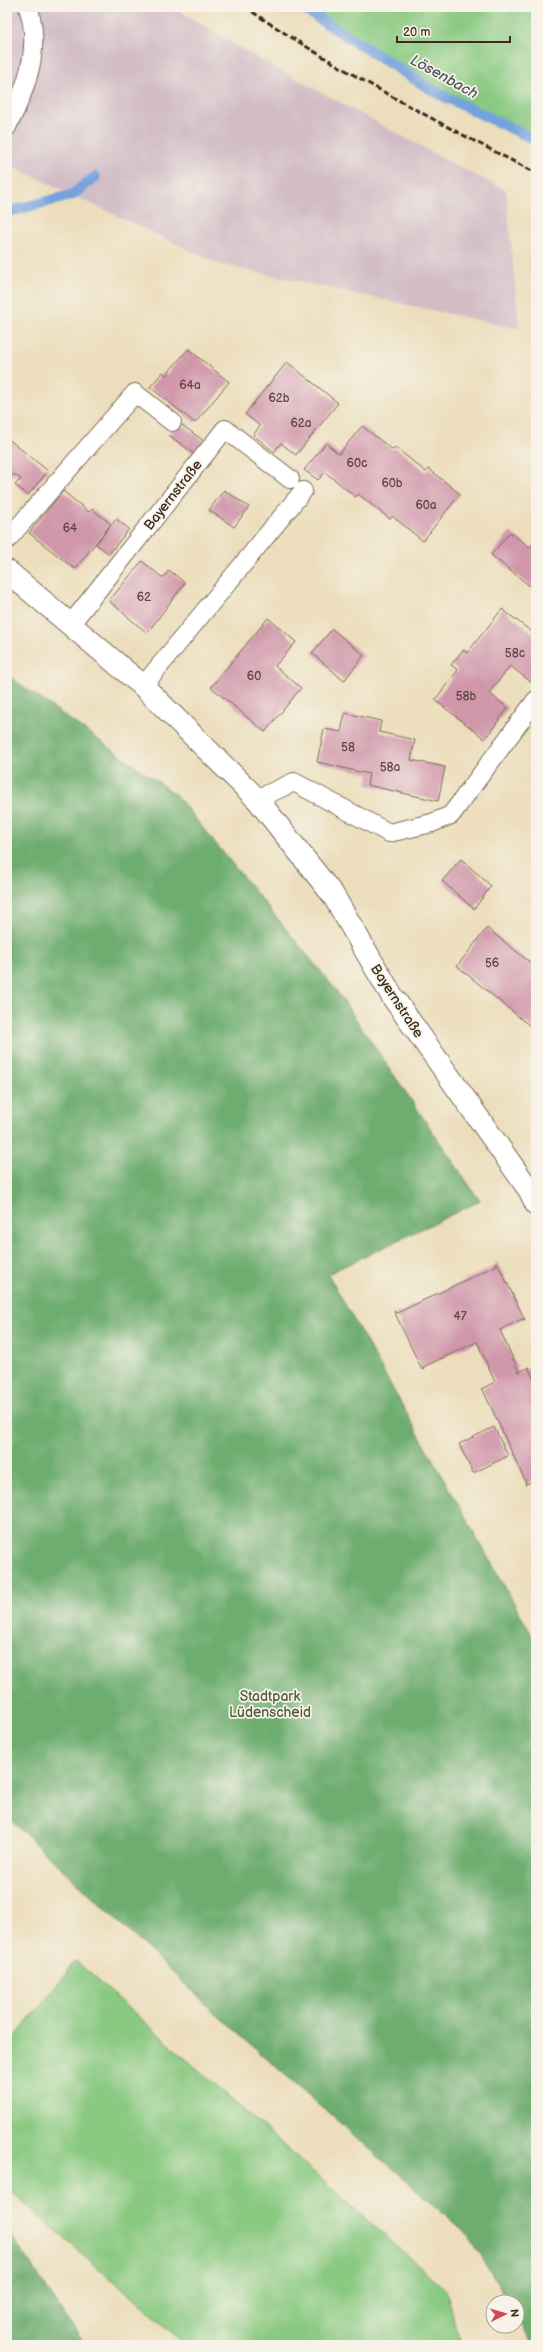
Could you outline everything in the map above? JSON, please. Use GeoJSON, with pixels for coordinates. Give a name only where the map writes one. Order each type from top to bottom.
{"type":"FeatureCollection","features":[{"type":"Feature","properties":{"kind":"street","name":"Bayernstraße"},"geometry":{"type":"LineString","coordinates":[[7,571],[70,626],[143,686],[257,799],[333,895],[392,996],[530,1191],[536,1204]]}},
{"type":"Feature","properties":{"kind":"lane"},"geometry":{"type":"LineString","coordinates":[[7,127],[23,94],[30,70],[34,37],[28,7]]}},
{"type":"Feature","properties":{"kind":"lane"},"geometry":{"type":"LineString","coordinates":[[7,540],[135,393],[172,422]]}},
{"type":"Feature","properties":{"kind":"lane","name":"Bayernstraße"},"geometry":{"type":"LineString","coordinates":[[70,626],[225,429],[296,485],[143,686]]}},
{"type":"Feature","properties":{"kind":"lane"},"geometry":{"type":"LineString","coordinates":[[257,799],[294,782],[389,833],[432,823],[451,814],[536,700]]}},
{"type":"Feature","properties":{"kind":"shaded area"},"geometry":{"type":"Polygon","coordinates":[[[7,7],[173,7],[256,57],[459,167],[506,190],[519,329],[219,264],[7,164],[7,7]]]}},
{"type":"Feature","properties":{"kind":"green space"},"geometry":{"type":"Polygon","coordinates":[[[301,7],[536,7],[536,140],[437,93],[301,7]]]}},
{"type":"Feature","properties":{"kind":"green space","name":"Stadtpark Lüdenscheid"},"geometry":{"type":"Polygon","coordinates":[[[7,675],[175,794],[336,990],[480,1201],[328,1274],[536,1642],[536,2345],[533,2345],[525,2331],[525,2294],[503,2294],[470,2237],[226,2023],[7,1817],[7,675]]]}},
{"type":"Feature","properties":{"kind":"green space"},"geometry":{"type":"Polygon","coordinates":[[[76,1961],[446,2290],[461,2345],[186,2345],[7,2188],[7,2047],[76,1961]]]}},
{"type":"Feature","properties":{"kind":"green space"},"geometry":{"type":"Polygon","coordinates":[[[7,2229],[85,2345],[7,2345],[7,2229]]]}},
{"type":"Feature","properties":{"kind":"building"},"geometry":{"type":"Polygon","coordinates":[[[188,349],[229,382],[195,423],[150,387],[163,372],[166,375],[188,349]]]}},
{"type":"Feature","properties":{"kind":"building"},"geometry":{"type":"Polygon","coordinates":[[[287,362],[338,403],[296,455],[281,443],[274,452],[253,435],[260,426],[245,414],[287,362]]]}},
{"type":"Feature","properties":{"kind":"building"},"geometry":{"type":"Polygon","coordinates":[[[179,423],[204,441],[194,454],[169,435],[179,423]]]}},
{"type":"Feature","properties":{"kind":"building"},"geometry":{"type":"Polygon","coordinates":[[[362,426],[393,450],[395,447],[426,472],[429,469],[460,494],[423,541],[392,516],[390,519],[358,494],[356,497],[325,472],[318,480],[304,470],[326,443],[339,454],[362,426]]]}},
{"type":"Feature","properties":{"kind":"building"},"geometry":{"type":"Polygon","coordinates":[[[7,438],[48,471],[28,495],[15,485],[21,479],[13,474],[7,481],[7,438]]]}},
{"type":"Feature","properties":{"kind":"building"},"geometry":{"type":"Polygon","coordinates":[[[224,490],[249,507],[234,527],[209,510],[224,490]]]}},
{"type":"Feature","properties":{"kind":"building"},"geometry":{"type":"Polygon","coordinates":[[[63,491],[89,512],[92,509],[111,524],[75,569],[29,533],[63,491]]]}},
{"type":"Feature","properties":{"kind":"building"},"geometry":{"type":"Polygon","coordinates":[[[116,519],[129,529],[109,554],[96,544],[116,519]]]}},
{"type":"Feature","properties":{"kind":"building"},"geometry":{"type":"Polygon","coordinates":[[[510,532],[531,548],[536,541],[536,591],[491,555],[510,532]]]}},
{"type":"Feature","properties":{"kind":"building"},"geometry":{"type":"Polygon","coordinates":[[[142,561],[163,578],[169,570],[185,583],[147,633],[109,601],[142,561]]]}},
{"type":"Feature","properties":{"kind":"building"},"geometry":{"type":"Polygon","coordinates":[[[502,609],[536,635],[536,676],[531,682],[510,666],[489,693],[508,708],[485,739],[435,700],[458,670],[451,665],[463,650],[467,653],[502,609]]]}},
{"type":"Feature","properties":{"kind":"building"},"geometry":{"type":"Polygon","coordinates":[[[268,618],[296,642],[275,666],[301,688],[265,732],[211,687],[268,618]]]}},
{"type":"Feature","properties":{"kind":"building"},"geometry":{"type":"Polygon","coordinates":[[[332,629],[364,655],[344,681],[312,653],[332,629]]]}},
{"type":"Feature","properties":{"kind":"building"},"geometry":{"type":"Polygon","coordinates":[[[345,713],[381,721],[379,732],[415,740],[411,760],[445,767],[438,801],[367,785],[369,774],[317,762],[324,729],[341,732],[345,713]]]}},
{"type":"Feature","properties":{"kind":"building"},"geometry":{"type":"Polygon","coordinates":[[[461,859],[491,886],[474,909],[442,881],[461,859]]]}},
{"type":"Feature","properties":{"kind":"building"},"geometry":{"type":"Polygon","coordinates":[[[487,928],[536,967],[536,1031],[457,966],[487,928]]]}},
{"type":"Feature","properties":{"kind":"building"},"geometry":{"type":"Polygon","coordinates":[[[497,1262],[525,1320],[522,1319],[500,1330],[519,1372],[530,1367],[529,1369],[536,1384],[536,1479],[525,1485],[526,1483],[483,1390],[481,1389],[495,1382],[477,1342],[423,1367],[424,1369],[422,1370],[394,1311],[397,1313],[497,1265],[495,1263],[497,1262]]]}},
{"type":"Feature","properties":{"kind":"building"},"geometry":{"type":"Polygon","coordinates":[[[494,1427],[508,1456],[473,1473],[459,1444],[494,1427]]]}},
{"type":"Feature","properties":{"kind":"waterway","name":"Lösenbach"},"geometry":{"type":"LineString","coordinates":[[301,7],[437,93],[536,140]]}},
{"type":"Feature","properties":{"kind":"waterway"},"geometry":{"type":"LineString","coordinates":[[7,212],[72,195],[95,177]]}},
{"type":"Feature","properties":{"kind":"railway"},"geometry":{"type":"LineString","coordinates":[[245,7],[352,74],[425,115],[536,173]]}}]}
